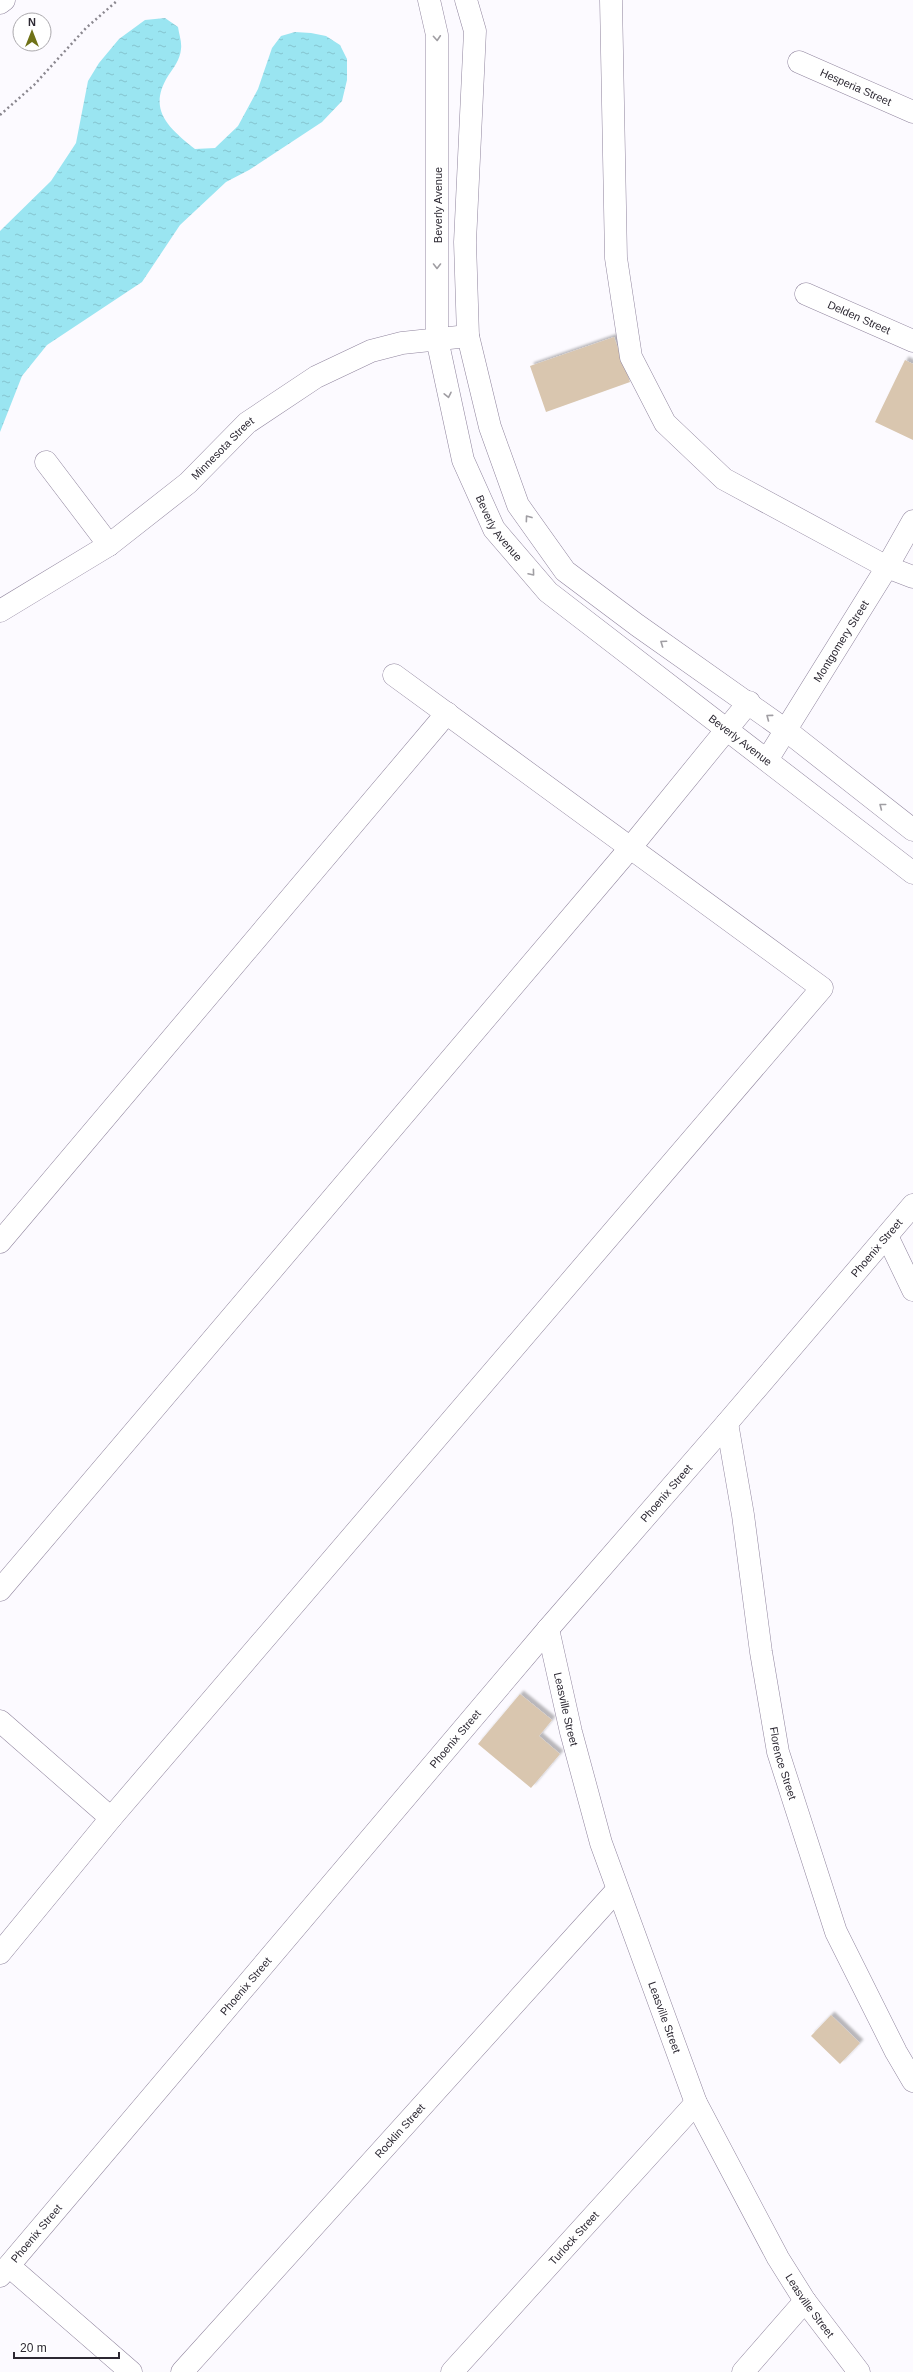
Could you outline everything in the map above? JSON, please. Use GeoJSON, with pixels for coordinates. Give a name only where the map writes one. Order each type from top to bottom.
{"type":"FeatureCollection","features":[{"type":"Feature","properties":{"kind":"street"},"geometry":{"type":"LineString","coordinates":[[0,3],[4,0]]}},
{"type":"Feature","properties":{"kind":"street","name":"Beverly Avenue"},"geometry":{"type":"LineString","coordinates":[[429,0],[437,35],[437,339],[463,460],[494,529],[548,592],[913,873]]}},
{"type":"Feature","properties":{"kind":"street"},"geometry":{"type":"LineString","coordinates":[[466,0],[475,31],[465,242],[468,336],[490,428],[518,505],[565,571],[637,625],[787,730],[913,830]]}},
{"type":"Feature","properties":{"kind":"street"},"geometry":{"type":"LineString","coordinates":[[611,0],[616,258],[631,356],[664,423],[724,479],[887,566],[913,577]]}},
{"type":"Feature","properties":{"kind":"street","name":"Hesperia Street"},"geometry":{"type":"LineString","coordinates":[[799,62],[913,112]]}},
{"type":"Feature","properties":{"kind":"street","name":"Delden Street"},"geometry":{"type":"LineString","coordinates":[[806,294],[913,341]]}},
{"type":"Feature","properties":{"kind":"street","name":"Minnesota Street"},"geometry":{"type":"LineString","coordinates":[[0,611],[109,545],[188,483],[247,423],[316,378],[371,351],[402,343],[468,336]]}},
{"type":"Feature","properties":{"kind":"street"},"geometry":{"type":"LineString","coordinates":[[46,462],[109,545]]}},
{"type":"Feature","properties":{"kind":"street","name":"Montgomery Street"},"geometry":{"type":"LineString","coordinates":[[767,760],[787,730],[913,521]]}},
{"type":"Feature","properties":{"kind":"street"},"geometry":{"type":"LineString","coordinates":[[0,1953],[111,1818],[822,988],[394,675]]}},
{"type":"Feature","properties":{"kind":"street"},"geometry":{"type":"LineString","coordinates":[[0,1590],[631,847],[725,729],[749,702]]}},
{"type":"Feature","properties":{"kind":"street"},"geometry":{"type":"LineString","coordinates":[[0,1242],[447,713]]}},
{"type":"Feature","properties":{"kind":"street","name":"Phoenix Street"},"geometry":{"type":"LineString","coordinates":[[5,2271],[548,1629],[727,1423],[913,1205]]}},
{"type":"Feature","properties":{"kind":"street"},"geometry":{"type":"LineString","coordinates":[[887,1236],[913,1290]]}},
{"type":"Feature","properties":{"kind":"street","name":"Florence Street"},"geometry":{"type":"LineString","coordinates":[[727,1423],[743,1515],[761,1652],[778,1752],[836,1932],[896,2052],[913,2080]]}},
{"type":"Feature","properties":{"kind":"street","name":"Leasville Street"},"geometry":{"type":"LineString","coordinates":[[548,1629],[599,1836],[617,1890],[696,2103],[778,2258],[805,2301],[858,2372]]}},
{"type":"Feature","properties":{"kind":"street"},"geometry":{"type":"LineString","coordinates":[[0,1721],[111,1818]]}},
{"type":"Feature","properties":{"kind":"street","name":"Rocklin Street"},"geometry":{"type":"LineString","coordinates":[[182,2372],[617,1890]]}},
{"type":"Feature","properties":{"kind":"street","name":"Turlock Street"},"geometry":{"type":"LineString","coordinates":[[452,2372],[696,2103]]}},
{"type":"Feature","properties":{"kind":"street"},"geometry":{"type":"LineString","coordinates":[[5,2271],[131,2372]]}},
{"type":"Feature","properties":{"kind":"street"},"geometry":{"type":"LineString","coordinates":[[743,2372],[805,2301]]}},
{"type":"Feature","properties":{"kind":"path"},"geometry":{"type":"LineString","coordinates":[[0,115],[34,86],[86,28],[118,0]]}},
{"type":"Feature","properties":{"kind":"water"},"geometry":{"type":"Polygon","coordinates":[[[165,18],[178,27],[181,46],[178,60],[162,88],[160,109],[169,126],[195,149],[215,148],[238,126],[258,89],[272,48],[281,36],[295,32],[311,33],[326,36],[340,45],[347,59],[347,80],[342,101],[322,122],[249,170],[226,182],[180,225],[142,282],[47,345],[22,376],[0,432],[0,231],[51,181],[76,143],[88,81],[99,63],[119,39],[145,20],[165,18]]]}},
{"type":"Feature","properties":{"kind":"building"},"geometry":{"type":"Polygon","coordinates":[[[614,337],[630,382],[546,412],[530,366],[614,337]]]}},
{"type":"Feature","properties":{"kind":"building"},"geometry":{"type":"Polygon","coordinates":[[[905,360],[913,364],[913,440],[875,422],[905,360]]]}},
{"type":"Feature","properties":{"kind":"building"},"geometry":{"type":"Polygon","coordinates":[[[520,1694],[552,1720],[539,1736],[560,1754],[531,1788],[478,1744],[520,1694]]]}},
{"type":"Feature","properties":{"kind":"building"},"geometry":{"type":"Polygon","coordinates":[[[831,2015],[860,2043],[840,2064],[811,2036],[831,2015]]]}}]}
